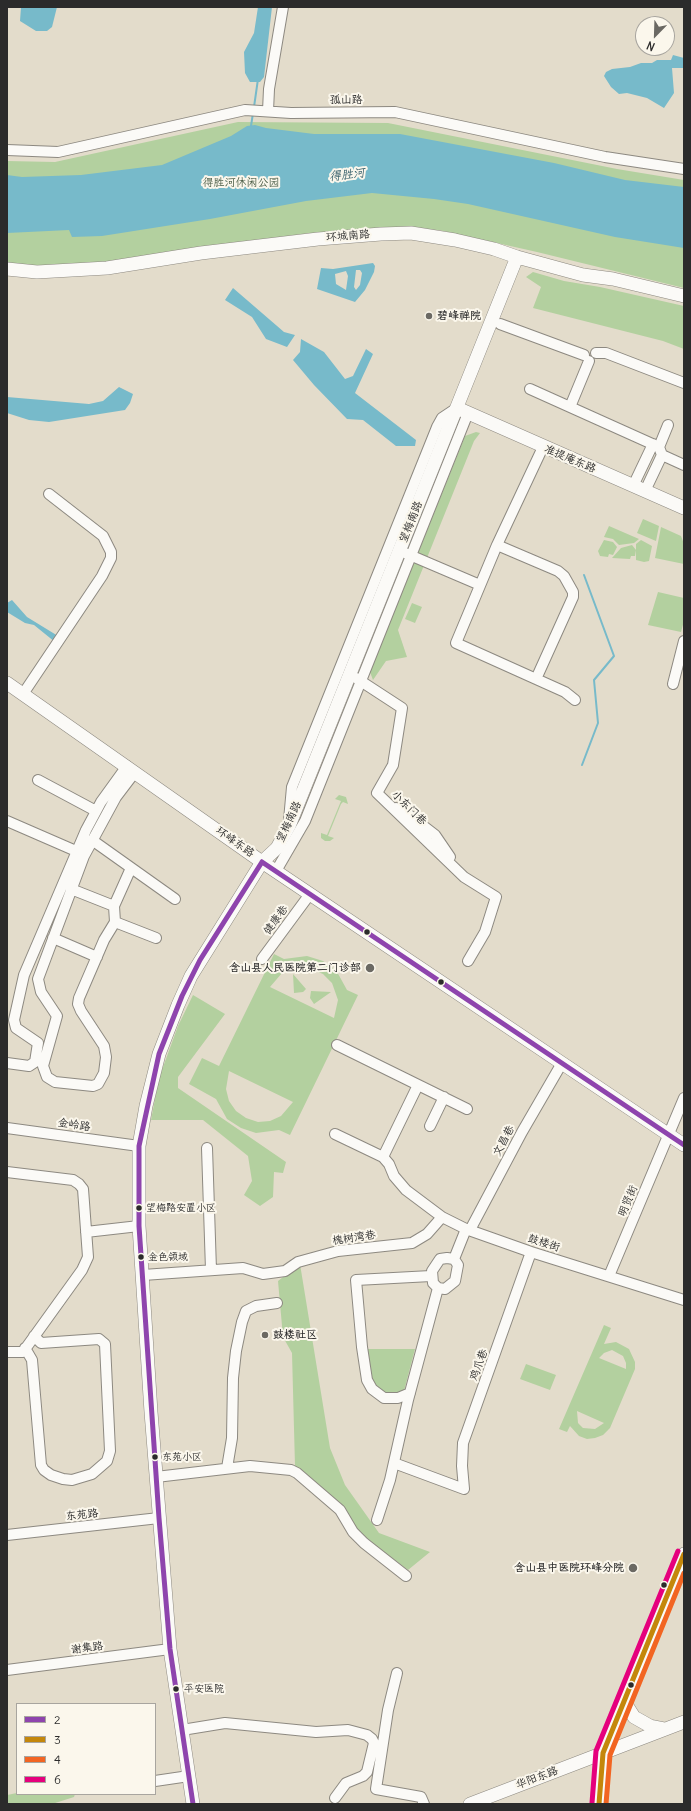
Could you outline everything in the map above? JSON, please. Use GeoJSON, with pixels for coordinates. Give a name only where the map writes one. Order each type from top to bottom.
{"type":"FeatureCollection","features":[{"type":"Feature","properties":{"kind":"main road","name":"环城南路"},"geometry":{"type":"LineString","coordinates":[[7,269],[37,272],[107,268],[201,253],[318,239],[381,234],[431,235],[494,249],[583,275],[613,279],[684,296]]}},
{"type":"Feature","properties":{"kind":"main road","name":"望梅南路"},"geometry":{"type":"LineString","coordinates":[[193,1804],[170,1649],[159,1518],[139,1226],[138,1146],[146,1106],[159,1054],[182,996],[200,960],[262,862],[277,848],[289,826],[350,675],[405,553],[462,411],[518,257]]}},
{"type":"Feature","properties":{"kind":"main road","name":"望梅南路"},"geometry":{"type":"LineString","coordinates":[[433,467],[462,411]]}},
{"type":"Feature","properties":{"kind":"main road","name":"准提庵东路"},"geometry":{"type":"LineString","coordinates":[[462,411],[684,508]]}},
{"type":"Feature","properties":{"kind":"main road","name":"环峰东路"},"geometry":{"type":"LineString","coordinates":[[7,683],[262,862],[684,1145]]}},
{"type":"Feature","properties":{"kind":"main road"},"geometry":{"type":"LineString","coordinates":[[599,1804],[603,1753],[684,1554]]}},
{"type":"Feature","properties":{"kind":"main road"},"geometry":{"type":"LineString","coordinates":[[627,1694],[628,1706],[634,1717],[650,1726],[665,1729]]}},
{"type":"Feature","properties":{"kind":"main road","name":"华阳东路"},"geometry":{"type":"LineString","coordinates":[[470,1804],[684,1722]]}},
{"type":"Feature","properties":{"kind":"street"},"geometry":{"type":"LineString","coordinates":[[268,112],[269,88],[283,7]]}},
{"type":"Feature","properties":{"kind":"street","name":"孤山路"},"geometry":{"type":"LineString","coordinates":[[7,150],[58,152],[245,110],[268,112],[395,112],[605,157],[684,169]]}},
{"type":"Feature","properties":{"kind":"street"},"geometry":{"type":"LineString","coordinates":[[500,324],[590,356],[606,353],[684,383]]}},
{"type":"Feature","properties":{"kind":"street"},"geometry":{"type":"LineString","coordinates":[[570,407],[590,356]]}},
{"type":"Feature","properties":{"kind":"street"},"geometry":{"type":"LineString","coordinates":[[530,389],[658,448],[684,465]]}},
{"type":"Feature","properties":{"kind":"street"},"geometry":{"type":"LineString","coordinates":[[276,871],[305,821],[350,675],[437,427],[442,418],[462,411]]}},
{"type":"Feature","properties":{"kind":"street"},"geometry":{"type":"LineString","coordinates":[[645,491],[658,448],[668,426]]}},
{"type":"Feature","properties":{"kind":"street"},"geometry":{"type":"LineString","coordinates":[[543,447],[480,585],[456,643],[565,692],[575,700]]}},
{"type":"Feature","properties":{"kind":"street"},"geometry":{"type":"LineString","coordinates":[[633,486],[658,448]]}},
{"type":"Feature","properties":{"kind":"street"},"geometry":{"type":"LineString","coordinates":[[23,694],[102,576],[112,558],[111,552],[103,536],[50,494]]}},
{"type":"Feature","properties":{"kind":"street"},"geometry":{"type":"LineString","coordinates":[[498,545],[558,571],[564,576],[573,592],[573,597],[536,679]]}},
{"type":"Feature","properties":{"kind":"street"},"geometry":{"type":"LineString","coordinates":[[405,553],[480,585]]}},
{"type":"Feature","properties":{"kind":"street"},"geometry":{"type":"LineString","coordinates":[[672,684],[684,641]]}},
{"type":"Feature","properties":{"kind":"street","name":"小东门巷"},"geometry":{"type":"LineString","coordinates":[[350,675],[402,708],[393,765],[377,793],[464,877],[496,897],[485,932],[468,960]]}},
{"type":"Feature","properties":{"kind":"street"},"geometry":{"type":"LineString","coordinates":[[7,1063],[29,1066],[35,1062],[37,1058],[38,1043],[16,1028],[14,1020],[24,975],[76,851],[96,811],[131,769]]}},
{"type":"Feature","properties":{"kind":"street"},"geometry":{"type":"LineString","coordinates":[[131,769],[92,840],[71,889],[38,979],[41,992],[57,1016],[43,1066],[47,1077],[55,1082],[93,1086],[98,1084],[104,1073],[106,1057],[104,1046],[78,1004],[79,998],[97,957],[115,922],[114,906],[131,868]]}},
{"type":"Feature","properties":{"kind":"street"},"geometry":{"type":"LineString","coordinates":[[38,780],[96,811]]}},
{"type":"Feature","properties":{"kind":"street"},"geometry":{"type":"LineString","coordinates":[[7,821],[76,851]]}},
{"type":"Feature","properties":{"kind":"street"},"geometry":{"type":"LineString","coordinates":[[92,840],[175,899]]}},
{"type":"Feature","properties":{"kind":"street"},"geometry":{"type":"LineString","coordinates":[[71,889],[114,906]]}},
{"type":"Feature","properties":{"kind":"street","name":"健康巷"},"geometry":{"type":"LineString","coordinates":[[262,959],[310,894]]}},
{"type":"Feature","properties":{"kind":"street"},"geometry":{"type":"LineString","coordinates":[[115,922],[156,938]]}},
{"type":"Feature","properties":{"kind":"street"},"geometry":{"type":"LineString","coordinates":[[53,938],[97,957]]}},
{"type":"Feature","properties":{"kind":"street"},"geometry":{"type":"LineString","coordinates":[[337,1045],[467,1109]]}},
{"type":"Feature","properties":{"kind":"street","name":"文昌巷"},"geometry":{"type":"LineString","coordinates":[[454,1259],[468,1230],[522,1132],[562,1063]]}},
{"type":"Feature","properties":{"kind":"street"},"geometry":{"type":"LineString","coordinates":[[335,1134],[383,1157],[418,1085]]}},
{"type":"Feature","properties":{"kind":"street"},"geometry":{"type":"LineString","coordinates":[[430,1126],[444,1097]]}},
{"type":"Feature","properties":{"kind":"street","name":"明贤街"},"geometry":{"type":"LineString","coordinates":[[609,1276],[684,1098]]}},
{"type":"Feature","properties":{"kind":"street","name":"金岭路"},"geometry":{"type":"LineString","coordinates":[[7,1128],[138,1146]]}},
{"type":"Feature","properties":{"kind":"street"},"geometry":{"type":"LineString","coordinates":[[143,1275],[211,1270],[207,1148]]}},
{"type":"Feature","properties":{"kind":"street","name":"鼓楼街"},"geometry":{"type":"LineString","coordinates":[[383,1157],[389,1164],[394,1176],[406,1190],[442,1217],[468,1230],[531,1252],[684,1300]]}},
{"type":"Feature","properties":{"kind":"street"},"geometry":{"type":"LineString","coordinates":[[7,1172],[73,1180],[80,1184],[83,1189],[88,1257],[86,1264],[25,1348],[18,1353],[7,1352]]}},
{"type":"Feature","properties":{"kind":"street","name":"槐树湾巷"},"geometry":{"type":"LineString","coordinates":[[211,1270],[242,1268],[263,1274],[285,1271],[298,1262],[338,1251],[412,1243],[427,1234],[442,1217]]}},
{"type":"Feature","properties":{"kind":"street"},"geometry":{"type":"LineString","coordinates":[[86,1232],[139,1226]]}},
{"type":"Feature","properties":{"kind":"street","name":"鸡爪巷"},"geometry":{"type":"LineString","coordinates":[[394,1462],[464,1488],[462,1466],[464,1443],[531,1252]]}},
{"type":"Feature","properties":{"kind":"street"},"geometry":{"type":"LineString","coordinates":[[440,1259],[454,1259],[458,1265],[455,1281],[445,1288],[438,1288],[433,1283],[431,1276],[435,1264],[440,1259]]}},
{"type":"Feature","properties":{"kind":"street"},"geometry":{"type":"LineString","coordinates":[[410,1393],[398,1398],[384,1398],[372,1389],[367,1380],[362,1347],[356,1280],[431,1276]]}},
{"type":"Feature","properties":{"kind":"street"},"geometry":{"type":"LineString","coordinates":[[377,1520],[394,1462],[410,1393],[438,1288]]}},
{"type":"Feature","properties":{"kind":"street"},"geometry":{"type":"LineString","coordinates":[[227,1468],[232,1438],[234,1364],[242,1322],[246,1312],[256,1306],[277,1303]]}},
{"type":"Feature","properties":{"kind":"street"},"geometry":{"type":"LineString","coordinates":[[25,1348],[32,1360],[40,1465],[44,1470],[63,1479],[72,1480],[92,1474],[107,1461],[110,1451],[105,1344],[99,1339],[41,1343],[34,1336]]}},
{"type":"Feature","properties":{"kind":"street"},"geometry":{"type":"LineString","coordinates":[[156,1477],[250,1466],[291,1470],[297,1473],[340,1510],[353,1532],[364,1543],[406,1576]]}},
{"type":"Feature","properties":{"kind":"street","name":"东苑路"},"geometry":{"type":"LineString","coordinates":[[7,1535],[159,1518]]}},
{"type":"Feature","properties":{"kind":"street","name":"谢集路"},"geometry":{"type":"LineString","coordinates":[[7,1670],[170,1649]]}},
{"type":"Feature","properties":{"kind":"street"},"geometry":{"type":"LineString","coordinates":[[397,1673],[388,1710],[376,1789],[421,1797],[424,1804]]}},
{"type":"Feature","properties":{"kind":"street"},"geometry":{"type":"LineString","coordinates":[[182,1730],[225,1724],[316,1732],[348,1730],[366,1735],[372,1739],[374,1744],[367,1772],[363,1776],[346,1783],[336,1798]]}},
{"type":"Feature","properties":{"kind":"street"},"geometry":{"type":"LineString","coordinates":[[156,1781],[189,1776]]}},
{"type":"Feature","properties":{"kind":"green space","name":"得胜河休闲公园"},"geometry":{"type":"Polygon","coordinates":[[[238,122],[388,123],[617,169],[684,180],[684,288],[439,230],[381,228],[303,234],[115,261],[39,268],[7,263],[7,161],[55,162],[238,122]]]}},
{"type":"Feature","properties":{"kind":"green space"},"geometry":{"type":"Polygon","coordinates":[[[533,272],[564,281],[600,287],[684,306],[684,349],[663,341],[533,308],[541,287],[526,277],[533,272]]]}},
{"type":"Feature","properties":{"kind":"green space"},"geometry":{"type":"Polygon","coordinates":[[[476,432],[480,433],[474,441],[398,630],[407,657],[386,661],[373,680],[370,672],[465,436],[476,432]]]}},
{"type":"Feature","properties":{"kind":"green space"},"geometry":{"type":"Polygon","coordinates":[[[643,519],[659,526],[656,541],[637,533],[643,519]]]}},
{"type":"Feature","properties":{"kind":"green space"},"geometry":{"type":"Polygon","coordinates":[[[609,526],[639,539],[634,543],[619,545],[613,539],[604,537],[609,526]]]}},
{"type":"Feature","properties":{"kind":"green space"},"geometry":{"type":"Polygon","coordinates":[[[661,527],[681,536],[684,544],[684,564],[655,558],[661,527]]]}},
{"type":"Feature","properties":{"kind":"green space"},"geometry":{"type":"Polygon","coordinates":[[[604,540],[613,542],[617,547],[613,555],[609,554],[608,557],[600,556],[598,551],[604,540]]]}},
{"type":"Feature","properties":{"kind":"green space"},"geometry":{"type":"Polygon","coordinates":[[[641,540],[652,546],[649,561],[644,562],[636,560],[636,544],[641,540]]]}},
{"type":"Feature","properties":{"kind":"green space"},"geometry":{"type":"Polygon","coordinates":[[[632,545],[636,550],[635,556],[631,556],[630,559],[612,558],[621,548],[632,545]]]}},
{"type":"Feature","properties":{"kind":"green space"},"geometry":{"type":"Polygon","coordinates":[[[658,592],[684,598],[684,621],[681,632],[648,625],[658,592]]]}},
{"type":"Feature","properties":{"kind":"green space"},"geometry":{"type":"Polygon","coordinates":[[[412,603],[422,607],[415,623],[405,619],[412,603]]]}},
{"type":"Feature","properties":{"kind":"green space"},"geometry":{"type":"Polygon","coordinates":[[[339,795],[346,797],[348,804],[343,802],[341,804],[328,836],[334,838],[330,841],[325,841],[321,838],[321,833],[327,835],[341,801],[335,799],[339,795]]]}},
{"type":"Feature","properties":{"kind":"green space"},"geometry":{"type":"Polygon","coordinates":[[[274,954],[284,959],[307,956],[323,961],[336,970],[347,990],[358,995],[290,1135],[279,1130],[256,1133],[241,1128],[227,1119],[216,1099],[189,1084],[202,1058],[219,1066],[274,954]],[[306,967],[293,968],[282,973],[270,987],[334,1018],[338,1000],[332,983],[323,974],[306,967]],[[229,1071],[226,1089],[229,1101],[236,1111],[246,1118],[258,1122],[270,1121],[281,1116],[293,1102],[229,1071]]]}},
{"type":"Feature","properties":{"kind":"green space"},"geometry":{"type":"Polygon","coordinates":[[[293,974],[306,989],[303,992],[294,993],[293,974]]]}},
{"type":"Feature","properties":{"kind":"green space"},"geometry":{"type":"Polygon","coordinates":[[[311,991],[331,992],[314,1004],[310,998],[311,991]]]}},
{"type":"Feature","properties":{"kind":"green space"},"geometry":{"type":"Polygon","coordinates":[[[193,995],[225,1014],[178,1077],[178,1088],[286,1162],[283,1173],[274,1172],[273,1197],[260,1206],[244,1195],[252,1181],[248,1156],[203,1120],[151,1120],[159,1078],[178,1026],[193,995]]]}},
{"type":"Feature","properties":{"kind":"green space"},"geometry":{"type":"Polygon","coordinates":[[[300,1264],[330,1448],[345,1485],[379,1533],[430,1552],[408,1570],[360,1534],[295,1466],[292,1353],[283,1337],[278,1281],[300,1264]]]}},
{"type":"Feature","properties":{"kind":"green space"},"geometry":{"type":"Polygon","coordinates":[[[604,1325],[611,1328],[604,1344],[616,1342],[629,1349],[635,1362],[635,1369],[610,1428],[603,1435],[587,1439],[579,1436],[570,1426],[567,1432],[559,1429],[604,1325]],[[612,1350],[604,1353],[599,1358],[626,1369],[626,1363],[623,1356],[612,1350]],[[577,1411],[578,1423],[583,1428],[595,1429],[604,1423],[577,1411]]]}},
{"type":"Feature","properties":{"kind":"green space"},"geometry":{"type":"Polygon","coordinates":[[[367,1349],[415,1349],[404,1391],[399,1394],[384,1394],[373,1385],[367,1349]]]}},
{"type":"Feature","properties":{"kind":"green space"},"geometry":{"type":"Polygon","coordinates":[[[526,1364],[556,1375],[550,1390],[520,1379],[526,1364]]]}},
{"type":"Feature","properties":{"kind":"green space"},"geometry":{"type":"Polygon","coordinates":[[[16,1793],[16,1795],[75,1795],[74,1797],[52,1804],[7,1804],[7,1795],[16,1793]]]}},
{"type":"Feature","properties":{"kind":"water"},"geometry":{"type":"Polygon","coordinates":[[[21,7],[57,7],[52,27],[47,31],[36,31],[20,21],[21,7]]]}},
{"type":"Feature","properties":{"kind":"water"},"geometry":{"type":"Polygon","coordinates":[[[258,7],[272,7],[264,77],[260,82],[250,82],[245,73],[244,52],[254,33],[258,7]]]}},
{"type":"Feature","properties":{"kind":"water"},"geometry":{"type":"Polygon","coordinates":[[[673,56],[675,56],[684,58],[684,68],[672,68],[674,93],[664,108],[647,98],[627,93],[619,94],[611,87],[604,76],[606,72],[612,69],[630,67],[641,63],[652,63],[657,60],[671,60],[673,56]]]}},
{"type":"Feature","properties":{"kind":"water","name":"得胜河"},"geometry":{"type":"Polygon","coordinates":[[[255,125],[266,128],[314,134],[400,134],[554,163],[625,180],[684,187],[684,248],[615,237],[468,204],[372,193],[306,201],[210,219],[102,236],[72,237],[69,230],[7,233],[7,175],[22,177],[81,175],[162,165],[231,136],[247,126],[255,125]]]}},
{"type":"Feature","properties":{"kind":"water"},"geometry":{"type":"Polygon","coordinates":[[[373,263],[375,266],[374,272],[365,290],[355,302],[317,289],[321,268],[333,269],[373,263]],[[356,270],[354,287],[356,290],[360,285],[362,273],[360,270],[356,270]],[[346,271],[335,274],[336,284],[346,290],[348,276],[346,271]]]}},
{"type":"Feature","properties":{"kind":"water"},"geometry":{"type":"Polygon","coordinates":[[[233,288],[284,332],[295,335],[287,347],[266,339],[252,317],[225,300],[233,288]]]}},
{"type":"Feature","properties":{"kind":"water"},"geometry":{"type":"Polygon","coordinates":[[[301,339],[324,352],[345,379],[353,376],[366,349],[373,354],[355,393],[416,440],[415,446],[396,446],[363,420],[347,419],[314,385],[293,360],[300,352],[301,339]]]}},
{"type":"Feature","properties":{"kind":"water"},"geometry":{"type":"Polygon","coordinates":[[[119,387],[133,394],[130,403],[125,410],[49,422],[29,420],[7,413],[7,397],[89,404],[103,401],[119,387]]]}},
{"type":"Feature","properties":{"kind":"water"},"geometry":{"type":"Polygon","coordinates":[[[12,600],[27,617],[58,636],[55,642],[34,625],[25,623],[7,612],[7,603],[12,600]]]}},
{"type":"Feature","properties":{"kind":"waterway"},"geometry":{"type":"LineString","coordinates":[[254,107],[258,79]]}},
{"type":"Feature","properties":{"kind":"waterway"},"geometry":{"type":"LineString","coordinates":[[251,126],[253,113]]}},
{"type":"Feature","properties":{"kind":"waterway"},"geometry":{"type":"LineString","coordinates":[[582,765],[598,723],[594,680],[614,656],[584,575]]}},
{"type":"Feature","properties":{"kind":"transit line","name":"2"},"geometry":{"type":"LineString","coordinates":[[262,862],[684,1145]]}},
{"type":"Feature","properties":{"kind":"transit line","name":"2"},"geometry":{"type":"LineString","coordinates":[[193,1804],[170,1649],[159,1518],[139,1226],[139,1146],[159,1054],[182,996],[200,960],[262,862]]}},
{"type":"Feature","properties":{"kind":"transit line","name":"6"},"geometry":{"type":"LineString","coordinates":[[592,1803],[596,1751],[678,1551]]}},
{"type":"Feature","properties":{"kind":"transit line","name":"3"},"geometry":{"type":"LineString","coordinates":[[599,1804],[603,1753],[684,1554]]}},
{"type":"Feature","properties":{"kind":"transit line","name":"4"},"geometry":{"type":"LineString","coordinates":[[606,1804],[610,1755],[684,1573]]}},
{"type":"Feature","properties":{"kind":"place","name":"碧峰禅院"},"geometry":{"type":"Point","coordinates":[429,316]}},
{"type":"Feature","properties":{"kind":"place","name":"含山县人民医院第二门诊部"},"geometry":{"type":"Point","coordinates":[370,968]}},
{"type":"Feature","properties":{"kind":"place","name":"望梅路安置小区"},"geometry":{"type":"Point","coordinates":[139,1208]}},
{"type":"Feature","properties":{"kind":"place","name":"金色领域"},"geometry":{"type":"Point","coordinates":[141,1257]}},
{"type":"Feature","properties":{"kind":"place","name":"鼓楼社区"},"geometry":{"type":"Point","coordinates":[265,1335]}},
{"type":"Feature","properties":{"kind":"place","name":"东苑小区"},"geometry":{"type":"Point","coordinates":[155,1457]}},
{"type":"Feature","properties":{"kind":"place","name":"含山县中医院环峰分院"},"geometry":{"type":"Point","coordinates":[633,1568]}},
{"type":"Feature","properties":{"kind":"place","name":"平安医院"},"geometry":{"type":"Point","coordinates":[176,1689]}}]}
